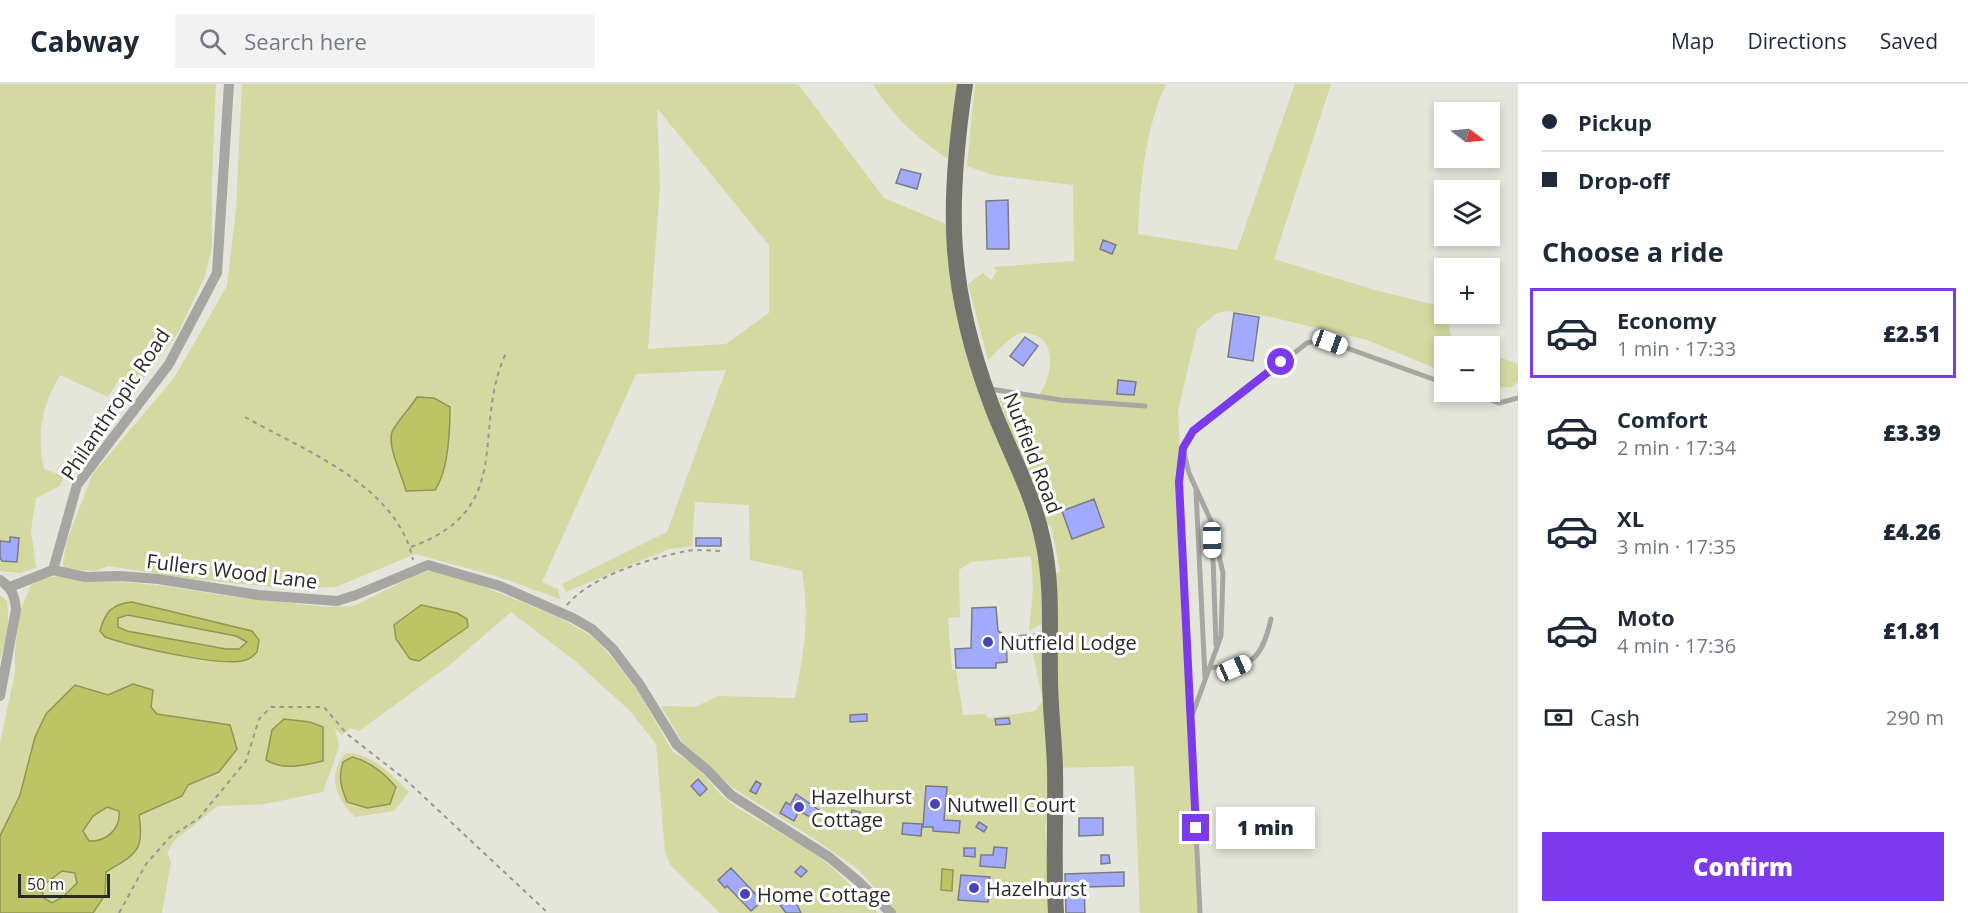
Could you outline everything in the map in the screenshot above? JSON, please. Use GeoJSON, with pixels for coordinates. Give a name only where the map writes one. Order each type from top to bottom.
{"type":"FeatureCollection","features":[{"type":"Feature","properties":{"kind":"main road","name":"Nutfield Road"},"geometry":{"type":"LineString","coordinates":[[965,84],[954,173],[952,231],[960,303],[986,388],[1028,488],[1038,522],[1051,591],[1056,913]]}},
{"type":"Feature","properties":{"kind":"street","name":"Philanthropic Road"},"geometry":{"type":"LineString","coordinates":[[53,570],[77,485],[169,364],[217,273],[229,84]]}},
{"type":"Feature","properties":{"kind":"street","name":"Fullers Wood Lane"},"geometry":{"type":"LineString","coordinates":[[53,570],[85,577],[120,576],[158,579],[248,594],[337,601],[356,595],[415,568],[428,565],[467,575],[561,612],[592,629],[612,649],[640,685],[677,745],[708,770],[731,795],[829,857],[891,913]]}},
{"type":"Feature","properties":{"kind":"street"},"geometry":{"type":"LineString","coordinates":[[0,696],[16,610],[15,597],[5,584],[53,570]]}},
{"type":"Feature","properties":{"kind":"lane"},"geometry":{"type":"LineString","coordinates":[[1200,913],[1179,482],[1183,448],[1193,431],[1207,419],[1298,348],[1320,340],[1434,380]]}},
{"type":"Feature","properties":{"kind":"lane"},"geometry":{"type":"LineString","coordinates":[[986,388],[1060,400],[1145,406]]}},
{"type":"Feature","properties":{"kind":"lane"},"geometry":{"type":"LineString","coordinates":[[1496,402],[1518,398]]}},
{"type":"Feature","properties":{"kind":"lane"},"geometry":{"type":"LineString","coordinates":[[1183,448],[1195,487],[1211,521],[1223,573],[1223,620],[1216,651],[1191,720]]}},
{"type":"Feature","properties":{"kind":"lane"},"geometry":{"type":"LineString","coordinates":[[1195,487],[1205,680]]}},
{"type":"Feature","properties":{"kind":"lane"},"geometry":{"type":"LineString","coordinates":[[1211,521],[1216,651]]}},
{"type":"Feature","properties":{"kind":"lane"},"geometry":{"type":"LineString","coordinates":[[1210,667],[1234,668],[1257,656],[1265,644],[1270,619]]}},
{"type":"Feature","properties":{"kind":"lane"},"geometry":{"type":"LineString","coordinates":[[1020,637],[1050,635]]}},
{"type":"Feature","properties":{"kind":"path"},"geometry":{"type":"LineString","coordinates":[[411,547],[431,539],[457,521],[478,494],[485,474],[497,373],[506,353]]}},
{"type":"Feature","properties":{"kind":"path"},"geometry":{"type":"LineString","coordinates":[[245,417],[362,483],[403,530],[411,547],[415,568]]}},
{"type":"Feature","properties":{"kind":"path"},"geometry":{"type":"LineString","coordinates":[[561,612],[576,594],[602,579],[689,551],[724,551]]}},
{"type":"Feature","properties":{"kind":"path"},"geometry":{"type":"LineString","coordinates":[[119,913],[146,864],[170,837],[198,819],[246,761],[259,719],[271,706],[324,707],[347,734],[406,780],[548,913]]}},
{"type":"Feature","properties":{"kind":"shaded area"},"geometry":{"type":"Polygon","coordinates":[[[0,84],[216,84],[212,247],[205,276],[178,333],[140,383],[120,378],[108,397],[60,375],[45,409],[41,444],[44,469],[64,476],[60,486],[36,498],[31,530],[36,568],[20,573],[0,571],[0,84]]]}},
{"type":"Feature","properties":{"kind":"shaded area"},"geometry":{"type":"Polygon","coordinates":[[[242,84],[798,84],[884,198],[946,224],[950,271],[969,362],[984,406],[1022,492],[1034,528],[1040,565],[1044,623],[1029,631],[1033,588],[1031,556],[971,562],[959,570],[960,617],[948,618],[952,670],[956,670],[963,715],[985,714],[989,718],[1035,711],[1043,701],[1030,640],[1043,642],[1051,806],[1045,826],[1050,913],[896,913],[859,870],[807,834],[733,788],[683,743],[661,706],[695,707],[718,696],[795,698],[806,620],[802,571],[750,560],[749,505],[695,502],[692,546],[669,549],[566,592],[562,584],[667,532],[726,370],[636,374],[542,582],[558,589],[560,599],[496,576],[415,554],[336,587],[291,589],[185,578],[108,566],[95,571],[65,569],[63,564],[66,543],[92,475],[174,378],[227,286],[236,209],[242,84]],[[657,108],[660,186],[648,349],[726,344],[769,313],[769,245],[657,108]]]}},
{"type":"Feature","properties":{"kind":"shaded area"},"geometry":{"type":"Polygon","coordinates":[[[873,84],[957,84],[948,159],[906,126],[873,84]]]}},
{"type":"Feature","properties":{"kind":"shaded area"},"geometry":{"type":"Polygon","coordinates":[[[975,84],[1166,84],[1148,138],[1140,196],[1138,234],[1237,250],[1295,84],[1331,84],[1274,259],[1378,291],[1434,305],[1434,324],[1448,324],[1451,336],[1434,336],[1434,368],[1367,340],[1267,316],[1227,311],[1217,313],[1197,329],[1178,411],[1200,913],[1140,913],[1134,766],[1055,768],[1048,578],[1060,571],[1051,526],[1043,524],[999,398],[1039,395],[1047,380],[1049,353],[1042,339],[1023,333],[1012,338],[988,360],[968,284],[983,273],[991,280],[997,271],[993,267],[1074,261],[1073,185],[993,175],[967,166],[975,84]]]}},
{"type":"Feature","properties":{"kind":"shaded area"},"geometry":{"type":"Polygon","coordinates":[[[1500,358],[1518,364],[1518,382],[1512,387],[1500,388],[1500,358]]]}},
{"type":"Feature","properties":{"kind":"shaded area"},"geometry":{"type":"Polygon","coordinates":[[[417,397],[434,398],[450,407],[446,461],[440,482],[435,490],[406,491],[392,445],[392,432],[417,397]]]}},
{"type":"Feature","properties":{"kind":"shaded area"},"geometry":{"type":"Polygon","coordinates":[[[433,570],[465,579],[562,619],[593,637],[639,693],[673,752],[695,765],[721,795],[736,807],[814,853],[835,870],[878,913],[720,913],[671,866],[665,852],[656,744],[630,711],[575,661],[511,612],[451,664],[359,731],[351,728],[342,735],[335,728],[339,747],[323,792],[265,804],[218,806],[174,841],[167,853],[171,862],[162,913],[0,913],[0,743],[15,673],[20,611],[31,585],[44,578],[61,576],[165,586],[228,596],[327,607],[354,606],[414,576],[433,570]],[[421,605],[394,625],[396,639],[419,661],[468,627],[421,605]]]}},
{"type":"Feature","properties":{"kind":"shaded area"},"geometry":{"type":"Polygon","coordinates":[[[0,595],[7,601],[9,628],[0,660],[0,595]]]}},
{"type":"Feature","properties":{"kind":"shaded area"},"geometry":{"type":"Polygon","coordinates":[[[132,602],[252,631],[259,640],[257,652],[246,660],[218,661],[135,646],[105,637],[100,631],[110,610],[132,602]],[[128,615],[118,618],[118,627],[127,631],[226,649],[239,649],[247,642],[236,636],[128,615]]]}},
{"type":"Feature","properties":{"kind":"shaded area"},"geometry":{"type":"Polygon","coordinates":[[[421,605],[457,613],[467,619],[468,627],[419,661],[410,659],[396,639],[394,625],[421,605]]]}},
{"type":"Feature","properties":{"kind":"shaded area"},"geometry":{"type":"Polygon","coordinates":[[[133,684],[153,690],[151,707],[157,714],[230,725],[237,749],[219,772],[188,785],[182,796],[139,815],[139,845],[131,856],[106,872],[105,895],[93,913],[0,913],[0,836],[20,795],[35,737],[46,714],[75,685],[108,695],[133,684]],[[107,807],[93,816],[83,831],[89,841],[106,837],[115,829],[119,811],[107,807]],[[62,871],[41,887],[44,898],[52,903],[63,897],[77,883],[75,873],[62,871]]]}},
{"type":"Feature","properties":{"kind":"shaded area"},"geometry":{"type":"Polygon","coordinates":[[[284,719],[310,722],[323,727],[323,761],[287,766],[266,760],[272,730],[284,719]]]}},
{"type":"Feature","properties":{"kind":"shaded area"},"geometry":{"type":"Polygon","coordinates":[[[346,753],[356,754],[373,761],[409,792],[394,811],[355,817],[348,810],[339,795],[335,778],[336,770],[346,753]]]}},
{"type":"Feature","properties":{"kind":"shaded area"},"geometry":{"type":"Polygon","coordinates":[[[352,757],[376,768],[396,787],[390,804],[367,808],[347,802],[340,778],[343,762],[352,757]]]}},
{"type":"Feature","properties":{"kind":"shaded area"},"geometry":{"type":"Polygon","coordinates":[[[942,869],[953,870],[952,891],[941,890],[942,869]]]}},
{"type":"Feature","properties":{"kind":"building"},"geometry":{"type":"Polygon","coordinates":[[[901,169],[921,174],[917,189],[896,183],[901,169]]]}},
{"type":"Feature","properties":{"kind":"building"},"geometry":{"type":"Polygon","coordinates":[[[1008,200],[1009,249],[987,249],[986,201],[1008,200]]]}},
{"type":"Feature","properties":{"kind":"building"},"geometry":{"type":"Polygon","coordinates":[[[1103,240],[1116,245],[1112,254],[1100,249],[1103,240]]]}},
{"type":"Feature","properties":{"kind":"building"},"geometry":{"type":"Polygon","coordinates":[[[1234,313],[1259,317],[1253,361],[1228,357],[1234,313]]]}},
{"type":"Feature","properties":{"kind":"building"},"geometry":{"type":"Polygon","coordinates":[[[1025,337],[1038,346],[1023,366],[1010,356],[1025,337]]]}},
{"type":"Feature","properties":{"kind":"building"},"geometry":{"type":"Polygon","coordinates":[[[1118,380],[1136,382],[1134,395],[1117,394],[1118,380]]]}},
{"type":"Feature","properties":{"kind":"building"},"geometry":{"type":"Polygon","coordinates":[[[1094,499],[1104,527],[1072,539],[1062,511],[1094,499]]]}},
{"type":"Feature","properties":{"kind":"building"},"geometry":{"type":"Polygon","coordinates":[[[10,537],[19,538],[17,562],[2,561],[0,557],[0,541],[10,542],[10,537]]]}},
{"type":"Feature","properties":{"kind":"building"},"geometry":{"type":"Polygon","coordinates":[[[696,538],[721,538],[721,546],[696,546],[696,538]]]}},
{"type":"Feature","properties":{"kind":"building","name":"Nutfield Lodge"},"geometry":{"type":"Polygon","coordinates":[[[996,607],[998,631],[1006,636],[1007,662],[996,663],[996,668],[956,668],[955,649],[971,648],[972,608],[996,607]]]}},
{"type":"Feature","properties":{"kind":"building"},"geometry":{"type":"Polygon","coordinates":[[[867,714],[867,721],[850,722],[850,715],[867,714]]]}},
{"type":"Feature","properties":{"kind":"building"},"geometry":{"type":"Polygon","coordinates":[[[1009,718],[1010,724],[996,725],[995,719],[1009,718]]]}},
{"type":"Feature","properties":{"kind":"building"},"geometry":{"type":"Polygon","coordinates":[[[698,779],[707,789],[700,796],[691,786],[698,779]]]}},
{"type":"Feature","properties":{"kind":"building"},"geometry":{"type":"Polygon","coordinates":[[[756,781],[761,784],[756,794],[750,791],[756,781]]]}},
{"type":"Feature","properties":{"kind":"building","name":"Nutwell Court"},"geometry":{"type":"Polygon","coordinates":[[[926,786],[947,787],[944,820],[960,821],[959,833],[933,831],[933,827],[923,827],[926,786]]]}},
{"type":"Feature","properties":{"kind":"building","name":"Hazelhurst Cottage"},"geometry":{"type":"Polygon","coordinates":[[[796,794],[819,810],[814,819],[799,811],[794,821],[780,813],[786,802],[790,805],[796,794]]]}},
{"type":"Feature","properties":{"kind":"building"},"geometry":{"type":"Polygon","coordinates":[[[852,810],[860,812],[857,821],[850,819],[852,810]]]}},
{"type":"Feature","properties":{"kind":"building"},"geometry":{"type":"Polygon","coordinates":[[[1079,818],[1103,818],[1103,835],[1079,836],[1079,818]]]}},
{"type":"Feature","properties":{"kind":"building"},"geometry":{"type":"Polygon","coordinates":[[[979,822],[987,827],[984,832],[976,827],[979,822]]]}},
{"type":"Feature","properties":{"kind":"building"},"geometry":{"type":"Polygon","coordinates":[[[903,823],[922,824],[921,836],[902,834],[903,823]]]}},
{"type":"Feature","properties":{"kind":"building"},"geometry":{"type":"Polygon","coordinates":[[[994,847],[1007,848],[1005,868],[980,866],[981,855],[993,855],[994,847]]]}},
{"type":"Feature","properties":{"kind":"building"},"geometry":{"type":"Polygon","coordinates":[[[964,848],[975,848],[975,857],[964,856],[964,848]]]}},
{"type":"Feature","properties":{"kind":"building"},"geometry":{"type":"Polygon","coordinates":[[[1101,855],[1109,855],[1110,863],[1101,864],[1101,855]]]}},
{"type":"Feature","properties":{"kind":"building"},"geometry":{"type":"Polygon","coordinates":[[[801,866],[807,871],[801,877],[795,872],[801,866]]]}},
{"type":"Feature","properties":{"kind":"building","name":"Home Cottage"},"geometry":{"type":"Polygon","coordinates":[[[731,868],[762,901],[751,911],[718,880],[731,868]]]}},
{"type":"Feature","properties":{"kind":"building"},"geometry":{"type":"Polygon","coordinates":[[[1124,872],[1124,886],[1084,887],[1085,913],[1066,913],[1065,874],[1124,872]]]}},
{"type":"Feature","properties":{"kind":"building","name":"Hazelhurst"},"geometry":{"type":"Polygon","coordinates":[[[961,875],[990,877],[988,902],[958,900],[961,875]]]}},
{"type":"Feature","properties":{"kind":"building"},"geometry":{"type":"Polygon","coordinates":[[[779,890],[783,895],[790,891],[801,913],[786,913],[772,894],[779,890]]]}},
{"type":"Feature","properties":{"kind":"place","name":"Nutfield Lodge"},"geometry":{"type":"Point","coordinates":[988,642]}},
{"type":"Feature","properties":{"kind":"place","name":"Nutwell Court"},"geometry":{"type":"Point","coordinates":[935,804]}},
{"type":"Feature","properties":{"kind":"place","name":"Hazelhurst Cottage"},"geometry":{"type":"Point","coordinates":[799,807]}},
{"type":"Feature","properties":{"kind":"place","name":"Hazelhurst"},"geometry":{"type":"Point","coordinates":[974,888]}},
{"type":"Feature","properties":{"kind":"place","name":"Home Cottage"},"geometry":{"type":"Point","coordinates":[745,894]}},
{"type":"Feature","properties":{"kind":"route"},"geometry":{"type":"LineString","coordinates":[[1196,828],[1179,465],[1183,448],[1193,431],[1281,362]]}}]}
